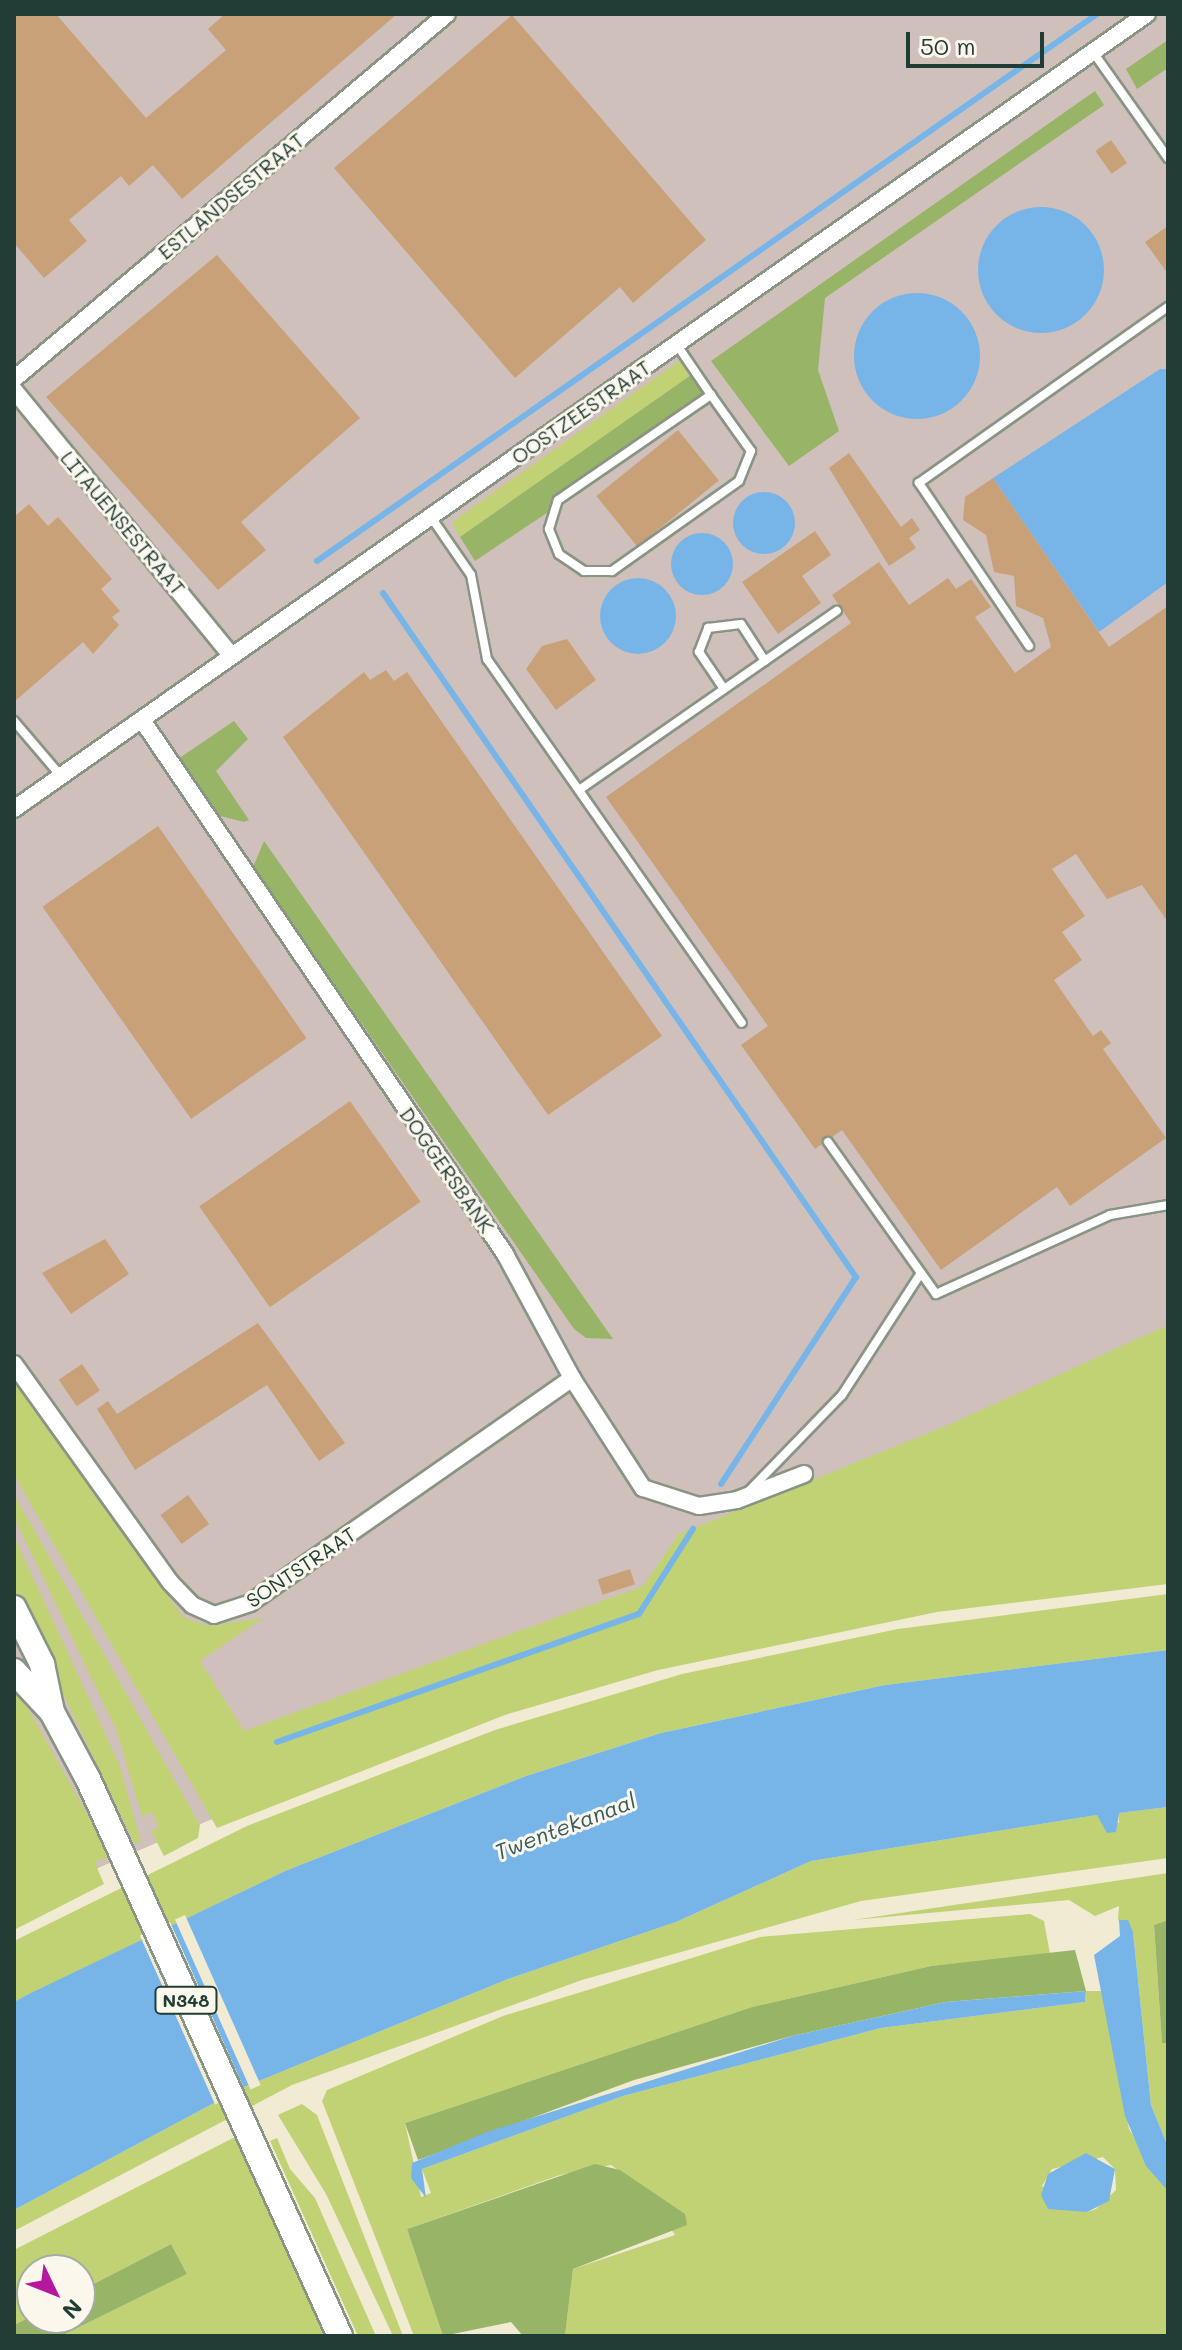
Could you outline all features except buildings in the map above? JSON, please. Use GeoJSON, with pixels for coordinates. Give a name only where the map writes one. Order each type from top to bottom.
{"type":"FeatureCollection","features":[{"type":"Feature","properties":{"kind":"main road","name":"N348"},"geometry":{"type":"LineString","coordinates":[[14,1608],[42,1664],[52,1712],[120,1851],[252,2148],[340,2336]]}},
{"type":"Feature","properties":{"kind":"main road","name":"N348"},"geometry":{"type":"LineString","coordinates":[[14,1671],[52,1712]]}},
{"type":"Feature","properties":{"kind":"street","name":"ESTLANDSESTRAAT"},"geometry":{"type":"LineString","coordinates":[[14,379],[447,14]]}},
{"type":"Feature","properties":{"kind":"street","name":"OOSTZEESTRAAT"},"geometry":{"type":"LineString","coordinates":[[14,809],[1147,14]]}},
{"type":"Feature","properties":{"kind":"street","name":"LITAUENSESTRAAT"},"geometry":{"type":"LineString","coordinates":[[14,390],[231,655]]}},
{"type":"Feature","properties":{"kind":"street","name":"DOGGERSBANK"},"geometry":{"type":"LineString","coordinates":[[142,720],[505,1254],[572,1378],[643,1488],[699,1506],[737,1500],[804,1474]]}},
{"type":"Feature","properties":{"kind":"street","name":"SONTSTRAAT"},"geometry":{"type":"LineString","coordinates":[[14,1364],[170,1582],[192,1605],[214,1615],[250,1603],[572,1378]]}},
{"type":"Feature","properties":{"kind":"lane"},"geometry":{"type":"LineString","coordinates":[[1093,52],[1168,158]]}},
{"type":"Feature","properties":{"kind":"lane"},"geometry":{"type":"LineString","coordinates":[[1029,646],[919,483],[1168,307]]}},
{"type":"Feature","properties":{"kind":"lane"},"geometry":{"type":"LineString","coordinates":[[677,344],[751,451],[739,481],[612,571],[584,571],[559,554],[549,529],[558,500],[711,395]]}},
{"type":"Feature","properties":{"kind":"lane"},"geometry":{"type":"LineString","coordinates":[[431,517],[471,575],[487,659],[742,1023]]}},
{"type":"Feature","properties":{"kind":"lane"},"geometry":{"type":"LineString","coordinates":[[579,790],[837,611]]}},
{"type":"Feature","properties":{"kind":"lane"},"geometry":{"type":"LineString","coordinates":[[724,689],[699,652],[708,628],[741,624],[765,661]]}},
{"type":"Feature","properties":{"kind":"lane"},"geometry":{"type":"LineString","coordinates":[[14,721],[61,776]]}},
{"type":"Feature","properties":{"kind":"lane"},"geometry":{"type":"LineString","coordinates":[[828,1142],[936,1294],[1110,1215],[1168,1205]]}},
{"type":"Feature","properties":{"kind":"lane"},"geometry":{"type":"LineString","coordinates":[[737,1500],[842,1395],[921,1273]]}},
{"type":"Feature","properties":{"kind":"shaded area"},"geometry":{"type":"Polygon","coordinates":[[[14,14],[1168,14],[1168,1566],[880,1606],[473,1707],[14,1904],[14,14]]]}},
{"type":"Feature","properties":{"kind":"green space"},"geometry":{"type":"Polygon","coordinates":[[[1168,40],[1168,68],[1137,89],[1126,69],[1168,40]]]}},
{"type":"Feature","properties":{"kind":"green space"},"geometry":{"type":"Polygon","coordinates":[[[1095,91],[1104,105],[825,298],[818,370],[839,431],[789,466],[711,361],[1095,91]]]}},
{"type":"Feature","properties":{"kind":"green space"},"geometry":{"type":"Polygon","coordinates":[[[683,358],[694,373],[460,537],[452,523],[459,517],[683,358]]]}},
{"type":"Feature","properties":{"kind":"green space"},"geometry":{"type":"Polygon","coordinates":[[[694,373],[714,401],[475,561],[460,537],[694,373]]]}},
{"type":"Feature","properties":{"kind":"green space"},"geometry":{"type":"Polygon","coordinates":[[[234,721],[248,739],[216,771],[249,820],[244,822],[216,815],[178,759],[234,721]]]}},
{"type":"Feature","properties":{"kind":"green space"},"geometry":{"type":"Polygon","coordinates":[[[264,841],[613,1339],[586,1338],[574,1329],[253,867],[264,841]]]}},
{"type":"Feature","properties":{"kind":"green space"},"geometry":{"type":"Polygon","coordinates":[[[1168,1325],[1168,1584],[937,1612],[658,1670],[505,1715],[217,1828],[14,1475],[14,1378],[183,1617],[208,1626],[263,1618],[200,1661],[244,1731],[643,1586],[679,1534],[953,1423],[1168,1325]]]}},
{"type":"Feature","properties":{"kind":"green space"},"geometry":{"type":"Polygon","coordinates":[[[14,1494],[200,1825],[198,1838],[164,1856],[151,1831],[159,1827],[152,1812],[142,1817],[116,1729],[14,1517],[14,1494]]]}},
{"type":"Feature","properties":{"kind":"green space"},"geometry":{"type":"Polygon","coordinates":[[[14,1536],[120,1766],[141,1842],[135,1844],[14,1591],[14,1536]]]}},
{"type":"Feature","properties":{"kind":"green space"},"geometry":{"type":"Polygon","coordinates":[[[1168,1594],[1168,1650],[885,1685],[661,1733],[526,1776],[285,1871],[14,2002],[14,1941],[247,1826],[495,1730],[682,1674],[898,1629],[1168,1594]]]}},
{"type":"Feature","properties":{"kind":"green space"},"geometry":{"type":"Polygon","coordinates":[[[14,1683],[110,1856],[95,1863],[104,1884],[14,1930],[14,1683]]]}},
{"type":"Feature","properties":{"kind":"green space"},"geometry":{"type":"Polygon","coordinates":[[[1168,1807],[1168,1858],[861,1901],[582,1980],[292,2085],[14,2231],[14,2210],[244,2087],[508,1979],[676,1922],[811,1861],[1097,1815],[1119,1823],[1118,1813],[1168,1807]]]}},
{"type":"Feature","properties":{"kind":"green space"},"geometry":{"type":"Polygon","coordinates":[[[1168,1873],[1168,1920],[1154,1925],[1162,2043],[1168,2043],[1168,2147],[1151,2105],[1133,1932],[1118,1920],[1119,1906],[1095,1916],[1069,1900],[853,1920],[1168,1873]]]}},
{"type":"Feature","properties":{"kind":"green space"},"geometry":{"type":"Polygon","coordinates":[[[1030,1914],[1044,1921],[1050,1954],[931,1966],[752,2007],[405,2123],[421,2197],[431,2193],[422,2169],[623,2096],[881,2028],[1085,2002],[1086,1991],[1102,1991],[1129,2129],[1168,2191],[1168,2336],[565,2336],[573,2269],[675,2235],[647,2191],[611,2165],[560,2175],[407,2229],[443,2336],[414,2336],[322,2101],[327,2090],[503,2016],[760,1937],[1030,1914]],[[1103,2157],[1052,2169],[1042,2186],[1087,2212],[1096,2209],[1116,2190],[1115,2169],[1103,2157]]]}},
{"type":"Feature","properties":{"kind":"green space"},"geometry":{"type":"Polygon","coordinates":[[[1168,1920],[1168,2043],[1162,2043],[1154,1925],[1168,1920]]]}},
{"type":"Feature","properties":{"kind":"green space"},"geometry":{"type":"Polygon","coordinates":[[[1075,1950],[1086,1991],[946,2002],[792,2036],[634,2080],[418,2160],[405,2123],[752,2007],[931,1966],[1075,1950]]]}},
{"type":"Feature","properties":{"kind":"green space"},"geometry":{"type":"Polygon","coordinates":[[[302,2104],[317,2115],[403,2336],[393,2336],[326,2194],[278,2115],[302,2104]]]}},
{"type":"Feature","properties":{"kind":"green space"},"geometry":{"type":"Polygon","coordinates":[[[237,2136],[324,2336],[61,2336],[96,2334],[96,2319],[187,2274],[171,2244],[96,2283],[96,2254],[16,2254],[14,2325],[14,2250],[237,2136]]]}},
{"type":"Feature","properties":{"kind":"green space"},"geometry":{"type":"Polygon","coordinates":[[[277,2138],[290,2169],[315,2198],[376,2336],[358,2336],[270,2141],[277,2138]]]}},
{"type":"Feature","properties":{"kind":"green space"},"geometry":{"type":"Polygon","coordinates":[[[595,2164],[620,2170],[685,2214],[687,2225],[573,2269],[565,2336],[523,2336],[511,2322],[443,2336],[407,2229],[595,2164]]]}},
{"type":"Feature","properties":{"kind":"green space"},"geometry":{"type":"Polygon","coordinates":[[[171,2244],[187,2274],[96,2319],[96,2283],[171,2244]]]}},
{"type":"Feature","properties":{"kind":"green space"},"geometry":{"type":"Polygon","coordinates":[[[14,2325],[16,2334],[65,2334],[14,2336],[14,2325]]]}},
{"type":"Feature","properties":{"kind":"water"},"geometry":{"type":"Polygon","coordinates":[[[1041,207],[1065,212],[1085,226],[1099,246],[1104,270],[1099,294],[1085,314],[1065,328],[1041,333],[1017,328],[997,314],[983,294],[978,270],[983,246],[997,226],[1017,212],[1041,207]]]}},
{"type":"Feature","properties":{"kind":"water"},"geometry":{"type":"Polygon","coordinates":[[[917,293],[941,298],[961,312],[975,332],[980,356],[975,380],[961,400],[941,414],[917,419],[893,414],[873,400],[859,380],[854,356],[859,332],[873,312],[893,298],[917,293]]]}},
{"type":"Feature","properties":{"kind":"water"},"geometry":{"type":"Polygon","coordinates":[[[1160,369],[1168,369],[1168,582],[1099,632],[993,478],[1160,369]]]}},
{"type":"Feature","properties":{"kind":"water"},"geometry":{"type":"Polygon","coordinates":[[[764,492],[776,494],[786,501],[793,511],[793,535],[786,545],[776,552],[764,554],[752,552],[742,545],[735,535],[733,523],[735,511],[742,501],[752,494],[764,492]]]}},
{"type":"Feature","properties":{"kind":"water"},"geometry":{"type":"Polygon","coordinates":[[[702,533],[714,535],[724,542],[731,552],[731,576],[724,586],[714,593],[702,595],[690,593],[680,586],[673,576],[671,564],[673,552],[680,542],[690,535],[702,533]]]}},
{"type":"Feature","properties":{"kind":"water"},"geometry":{"type":"Polygon","coordinates":[[[638,578],[653,581],[665,589],[673,601],[676,616],[673,631],[665,643],[653,651],[638,654],[623,651],[611,643],[603,631],[600,616],[603,601],[611,589],[623,581],[638,578]]]}},
{"type":"Feature","properties":{"kind":"water","name":"Twentekanaal"},"geometry":{"type":"Polygon","coordinates":[[[1168,1650],[1168,1807],[1119,1813],[1116,1832],[1107,1833],[1097,1815],[811,1861],[676,1922],[508,1979],[244,2087],[14,2210],[14,2002],[31,1993],[285,1871],[526,1776],[661,1733],[885,1685],[1168,1650]]]}},
{"type":"Feature","properties":{"kind":"water"},"geometry":{"type":"Polygon","coordinates":[[[1119,1920],[1128,1920],[1133,1932],[1151,2105],[1168,2147],[1168,2191],[1146,2166],[1125,2116],[1094,1955],[1120,1936],[1119,1920]]]}},
{"type":"Feature","properties":{"kind":"water"},"geometry":{"type":"Polygon","coordinates":[[[1086,1991],[1085,2002],[881,2028],[623,2096],[422,2169],[426,2198],[411,2178],[412,2163],[487,2132],[792,2036],[946,2002],[1086,1991]]]}},
{"type":"Feature","properties":{"kind":"water"},"geometry":{"type":"Polygon","coordinates":[[[1086,2153],[1115,2169],[1109,2201],[1087,2212],[1048,2209],[1041,2195],[1048,2174],[1086,2153]]]}},
{"type":"Feature","properties":{"kind":"pier"},"geometry":{"type":"Polygon","coordinates":[[[185,1915],[261,2085],[251,2089],[175,1919],[185,1915]]]}},
{"type":"Feature","properties":{"kind":"pier"},"geometry":{"type":"Polygon","coordinates":[[[170,1922],[245,2091],[215,2104],[140,1935],[170,1922]]]}},
{"type":"Feature","properties":{"kind":"waterway"},"geometry":{"type":"LineString","coordinates":[[317,561],[1097,14]]}},
{"type":"Feature","properties":{"kind":"waterway"},"geometry":{"type":"LineString","coordinates":[[383,593],[856,1277],[721,1484]]}},
{"type":"Feature","properties":{"kind":"waterway"},"geometry":{"type":"LineString","coordinates":[[277,1742],[639,1614],[693,1529]]}}]}
